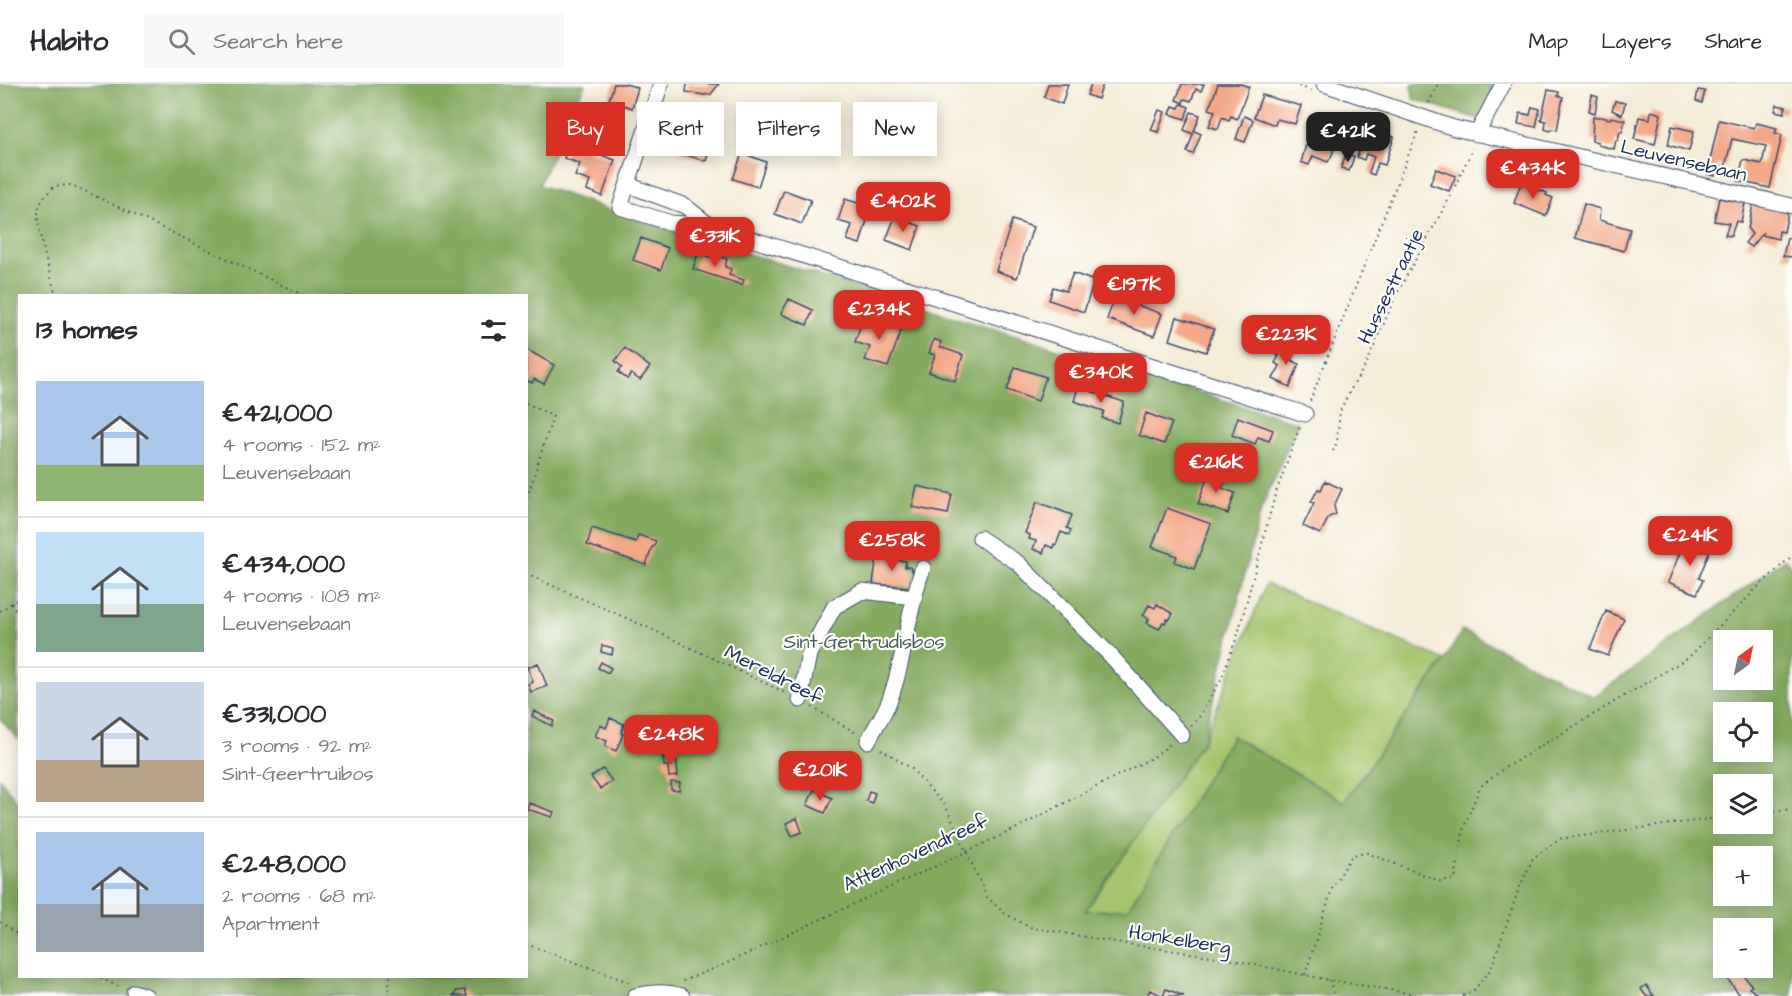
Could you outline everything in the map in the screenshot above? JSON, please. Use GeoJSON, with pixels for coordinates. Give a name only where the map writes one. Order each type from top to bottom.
{"type":"FeatureCollection","features":[{"type":"Feature","properties":{"kind":"street"},"geometry":{"type":"LineString","coordinates":[[661,84],[620,207],[671,223],[710,226],[1305,414]]}},
{"type":"Feature","properties":{"kind":"street","name":"Leuvensebaan"},"geometry":{"type":"LineString","coordinates":[[1324,84],[1422,119],[1477,134],[1792,206]]}},
{"type":"Feature","properties":{"kind":"street"},"geometry":{"type":"LineString","coordinates":[[1477,134],[1503,84]]}},
{"type":"Feature","properties":{"kind":"street"},"geometry":{"type":"LineString","coordinates":[[627,185],[686,206],[710,226]]}},
{"type":"Feature","properties":{"kind":"street"},"geometry":{"type":"LineString","coordinates":[[980,538],[1018,563],[1111,656],[1182,735]]}},
{"type":"Feature","properties":{"kind":"street"},"geometry":{"type":"LineString","coordinates":[[868,741],[890,700],[923,568]]}},
{"type":"Feature","properties":{"kind":"street"},"geometry":{"type":"LineString","coordinates":[[800,700],[809,654],[834,607],[862,591],[914,597]]}},
{"type":"Feature","properties":{"kind":"street"},"geometry":{"type":"LineString","coordinates":[[634,990],[672,993],[683,988]]}},
{"type":"Feature","properties":{"kind":"path"},"geometry":{"type":"LineString","coordinates":[[1422,119],[1438,84]]}},
{"type":"Feature","properties":{"kind":"path","name":"Hussestraatje"},"geometry":{"type":"LineString","coordinates":[[1333,451],[1337,442],[1340,411],[1367,363],[1397,293],[1450,197],[1476,143],[1477,134]]}},
{"type":"Feature","properties":{"kind":"path"},"geometry":{"type":"LineString","coordinates":[[55,294],[37,214],[43,197],[55,186],[72,185],[301,294]]}},
{"type":"Feature","properties":{"kind":"path"},"geometry":{"type":"LineString","coordinates":[[528,404],[553,416],[528,495]]}},
{"type":"Feature","properties":{"kind":"path"},"geometry":{"type":"LineString","coordinates":[[1305,975],[1332,889],[1352,855],[1367,853],[1440,881],[1455,879],[1464,828],[1480,787],[1503,769],[1689,657],[1792,556]]}},
{"type":"Feature","properties":{"kind":"path","name":"Mereldreef"},"geometry":{"type":"LineString","coordinates":[[528,575],[649,628],[800,700],[911,768],[946,807],[967,851]]}},
{"type":"Feature","properties":{"kind":"path"},"geometry":{"type":"LineString","coordinates":[[0,611],[18,599]]}},
{"type":"Feature","properties":{"kind":"path"},"geometry":{"type":"LineString","coordinates":[[11,603],[18,613]]}},
{"type":"Feature","properties":{"kind":"path","name":"Attenhovendreef"},"geometry":{"type":"LineString","coordinates":[[683,988],[725,964],[1013,830],[1155,756],[1198,719]]}},
{"type":"Feature","properties":{"kind":"path"},"geometry":{"type":"LineString","coordinates":[[1773,811],[1792,809]]}},
{"type":"Feature","properties":{"kind":"path"},"geometry":{"type":"LineString","coordinates":[[1463,996],[1473,990],[1491,969],[1518,891],[1533,858],[1558,839],[1713,819]]}},
{"type":"Feature","properties":{"kind":"path","name":"Honkelberg"},"geometry":{"type":"LineString","coordinates":[[967,851],[987,897],[1004,914],[1029,927],[1127,945],[1218,957],[1329,980],[1427,996]]}},
{"type":"Feature","properties":{"kind":"path"},"geometry":{"type":"LineString","coordinates":[[0,922],[18,935]]}},
{"type":"Feature","properties":{"kind":"path"},"geometry":{"type":"LineString","coordinates":[[528,945],[634,990]]}},
{"type":"Feature","properties":{"kind":"path"},"geometry":{"type":"LineString","coordinates":[[100,978],[140,994]]}},
{"type":"Feature","properties":{"kind":"path"},"geometry":{"type":"LineString","coordinates":[[388,996],[390,978]]}},
{"type":"Feature","properties":{"kind":"path"},"geometry":{"type":"LineString","coordinates":[[1329,980],[1335,996]]}},
{"type":"Feature","properties":{"kind":"green space","name":"Sint-Gertrudisbos"},"geometry":{"type":"Polygon","coordinates":[[[0,84],[585,84],[577,102],[546,102],[546,156],[552,156],[539,185],[626,216],[1298,423],[1261,509],[1203,742],[1085,911],[1128,909],[1232,736],[1344,802],[1445,660],[1462,630],[1594,697],[1785,559],[1792,566],[1792,996],[0,996],[0,779],[18,803],[18,978],[528,978],[528,294],[18,294],[18,739],[0,719],[0,84]]]}},
{"type":"Feature","properties":{"kind":"green space"},"geometry":{"type":"Polygon","coordinates":[[[1412,84],[1500,84],[1482,120],[1413,99],[1412,84]]]}},
{"type":"Feature","properties":{"kind":"green space"},"geometry":{"type":"Polygon","coordinates":[[[1266,584],[1445,660],[1344,802],[1232,736],[1128,910],[1084,911],[1203,742],[1266,584]]]}},
{"type":"Feature","properties":{"kind":"building"},"geometry":{"type":"Polygon","coordinates":[[[614,84],[626,84],[638,88],[632,108],[625,106],[625,102],[609,100],[614,84]]]}},
{"type":"Feature","properties":{"kind":"building"},"geometry":{"type":"Polygon","coordinates":[[[687,84],[719,84],[711,94],[704,95],[686,92],[687,84]]]}},
{"type":"Feature","properties":{"kind":"building"},"geometry":{"type":"Polygon","coordinates":[[[1048,84],[1068,84],[1062,104],[1044,97],[1048,84]]]}},
{"type":"Feature","properties":{"kind":"building"},"geometry":{"type":"Polygon","coordinates":[[[1091,84],[1103,84],[1098,99],[1087,95],[1091,84]]]}},
{"type":"Feature","properties":{"kind":"building"},"geometry":{"type":"Polygon","coordinates":[[[1182,84],[1204,84],[1201,91],[1196,89],[1191,101],[1184,99],[1183,103],[1176,100],[1182,84]]]}},
{"type":"Feature","properties":{"kind":"building"},"geometry":{"type":"Polygon","coordinates":[[[1218,84],[1241,84],[1249,87],[1237,119],[1231,116],[1229,120],[1222,117],[1218,129],[1209,126],[1215,111],[1209,109],[1218,84]]]}},
{"type":"Feature","properties":{"kind":"building"},"geometry":{"type":"Polygon","coordinates":[[[1548,90],[1559,92],[1558,96],[1563,97],[1557,130],[1550,131],[1545,129],[1546,121],[1541,120],[1548,90]]]}},
{"type":"Feature","properties":{"kind":"building"},"geometry":{"type":"Polygon","coordinates":[[[1698,90],[1705,91],[1702,103],[1696,101],[1698,90]]]}},
{"type":"Feature","properties":{"kind":"building"},"geometry":{"type":"Polygon","coordinates":[[[1262,95],[1301,106],[1295,124],[1277,119],[1275,125],[1254,117],[1262,95]]]}},
{"type":"Feature","properties":{"kind":"building"},"geometry":{"type":"Polygon","coordinates":[[[1592,95],[1598,97],[1595,113],[1589,111],[1592,95]]]}},
{"type":"Feature","properties":{"kind":"building"},"geometry":{"type":"Polygon","coordinates":[[[1615,101],[1625,103],[1622,115],[1612,110],[1615,101]]]}},
{"type":"Feature","properties":{"kind":"building"},"geometry":{"type":"Polygon","coordinates":[[[1181,104],[1189,107],[1185,119],[1170,114],[1173,106],[1179,108],[1181,104]]]}},
{"type":"Feature","properties":{"kind":"building"},"geometry":{"type":"Polygon","coordinates":[[[1777,105],[1786,107],[1784,113],[1775,111],[1777,105]]]}},
{"type":"Feature","properties":{"kind":"building"},"geometry":{"type":"Polygon","coordinates":[[[1532,107],[1540,109],[1536,127],[1518,124],[1520,113],[1530,115],[1532,107]]]}},
{"type":"Feature","properties":{"kind":"building"},"geometry":{"type":"Polygon","coordinates":[[[1159,110],[1165,112],[1158,132],[1151,130],[1159,110]]]}},
{"type":"Feature","properties":{"kind":"building"},"geometry":{"type":"Polygon","coordinates":[[[1651,111],[1661,114],[1655,144],[1634,139],[1639,117],[1650,119],[1651,111]]]}},
{"type":"Feature","properties":{"kind":"building"},"geometry":{"type":"Polygon","coordinates":[[[1191,112],[1200,115],[1194,131],[1201,134],[1193,154],[1187,152],[1193,134],[1184,130],[1191,112]]]}},
{"type":"Feature","properties":{"kind":"building"},"geometry":{"type":"Polygon","coordinates":[[[1328,114],[1343,119],[1332,155],[1328,162],[1313,156],[1309,165],[1301,162],[1306,145],[1319,150],[1321,146],[1325,147],[1329,136],[1321,133],[1328,114]]]}},
{"type":"Feature","properties":{"kind":"building"},"geometry":{"type":"Polygon","coordinates":[[[1244,116],[1253,120],[1245,142],[1236,139],[1244,116]]]}},
{"type":"Feature","properties":{"kind":"building"},"geometry":{"type":"Polygon","coordinates":[[[1593,117],[1625,120],[1614,149],[1592,141],[1593,117]]]}},
{"type":"Feature","properties":{"kind":"building"},"geometry":{"type":"Polygon","coordinates":[[[1719,120],[1754,128],[1756,123],[1777,128],[1775,133],[1782,135],[1770,188],[1738,181],[1743,160],[1762,164],[1766,146],[1732,139],[1725,167],[1716,165],[1715,176],[1707,174],[1719,120]]]}},
{"type":"Feature","properties":{"kind":"building"},"geometry":{"type":"Polygon","coordinates":[[[1672,126],[1694,131],[1689,151],[1668,145],[1672,126]]]}},
{"type":"Feature","properties":{"kind":"building"},"geometry":{"type":"Polygon","coordinates":[[[1371,129],[1394,137],[1385,165],[1378,163],[1374,175],[1369,173],[1374,157],[1366,154],[1364,160],[1357,157],[1362,142],[1366,144],[1371,129]]]}},
{"type":"Feature","properties":{"kind":"building"},"geometry":{"type":"Polygon","coordinates":[[[1346,154],[1354,157],[1349,171],[1341,168],[1346,154]]]}},
{"type":"Feature","properties":{"kind":"building"},"geometry":{"type":"Polygon","coordinates":[[[565,156],[604,156],[615,160],[602,196],[587,190],[590,181],[575,176],[580,164],[564,158],[565,156]]]}},
{"type":"Feature","properties":{"kind":"building"},"geometry":{"type":"Polygon","coordinates":[[[689,156],[707,156],[706,161],[689,156]]]}},
{"type":"Feature","properties":{"kind":"building"},"geometry":{"type":"Polygon","coordinates":[[[741,156],[750,156],[766,162],[758,187],[733,179],[741,156]]]}},
{"type":"Feature","properties":{"kind":"building"},"geometry":{"type":"Polygon","coordinates":[[[1436,169],[1456,176],[1449,191],[1430,184],[1436,169]]]}},
{"type":"Feature","properties":{"kind":"building"},"geometry":{"type":"Polygon","coordinates":[[[1521,183],[1547,193],[1546,195],[1553,198],[1546,216],[1514,203],[1521,183]]]}},
{"type":"Feature","properties":{"kind":"building"},"geometry":{"type":"Polygon","coordinates":[[[784,190],[811,200],[802,224],[775,214],[784,190]]]}},
{"type":"Feature","properties":{"kind":"building"},"geometry":{"type":"Polygon","coordinates":[[[1719,198],[1745,203],[1741,222],[1736,221],[1731,236],[1725,235],[1729,223],[1714,221],[1719,198]]]}},
{"type":"Feature","properties":{"kind":"building"},"geometry":{"type":"Polygon","coordinates":[[[845,199],[871,207],[860,244],[847,240],[852,225],[838,221],[845,199]]]}},
{"type":"Feature","properties":{"kind":"building"},"geometry":{"type":"Polygon","coordinates":[[[1584,204],[1600,209],[1599,220],[1630,229],[1624,251],[1575,238],[1584,204]]]}},
{"type":"Feature","properties":{"kind":"building"},"geometry":{"type":"Polygon","coordinates":[[[1753,205],[1788,212],[1784,232],[1779,231],[1778,239],[1762,235],[1763,232],[1751,247],[1745,243],[1752,234],[1748,229],[1753,205]]]}},
{"type":"Feature","properties":{"kind":"building"},"geometry":{"type":"Polygon","coordinates":[[[895,217],[920,226],[912,250],[886,240],[895,217]]]}},
{"type":"Feature","properties":{"kind":"building"},"geometry":{"type":"Polygon","coordinates":[[[1012,220],[1033,227],[1017,278],[996,271],[1012,220]]]}},
{"type":"Feature","properties":{"kind":"building"},"geometry":{"type":"Polygon","coordinates":[[[641,238],[668,248],[661,270],[633,260],[641,238]]]}},
{"type":"Feature","properties":{"kind":"building"},"geometry":{"type":"Polygon","coordinates":[[[1787,238],[1792,239],[1792,257],[1783,256],[1787,238]]]}},
{"type":"Feature","properties":{"kind":"building"},"geometry":{"type":"Polygon","coordinates":[[[698,253],[727,259],[725,267],[731,269],[729,275],[744,280],[742,285],[693,269],[698,253]]]}},
{"type":"Feature","properties":{"kind":"building"},"geometry":{"type":"Polygon","coordinates":[[[1073,273],[1094,281],[1084,312],[1049,300],[1053,287],[1066,291],[1073,273]]]}},
{"type":"Feature","properties":{"kind":"building"},"geometry":{"type":"Polygon","coordinates":[[[1115,297],[1162,314],[1154,336],[1107,319],[1115,297]]]}},
{"type":"Feature","properties":{"kind":"building"},"geometry":{"type":"Polygon","coordinates":[[[789,299],[813,310],[807,325],[781,314],[789,299]]]}},
{"type":"Feature","properties":{"kind":"building"},"geometry":{"type":"Polygon","coordinates":[[[1177,317],[1214,329],[1206,352],[1170,340],[1177,317]]]}},
{"type":"Feature","properties":{"kind":"building"},"geometry":{"type":"Polygon","coordinates":[[[874,319],[902,328],[888,367],[865,360],[870,347],[855,342],[862,321],[872,324],[874,319]]]}},
{"type":"Feature","properties":{"kind":"building"},"geometry":{"type":"Polygon","coordinates":[[[934,339],[941,342],[940,347],[963,355],[955,381],[929,372],[935,355],[929,353],[934,339]]]}},
{"type":"Feature","properties":{"kind":"building"},"geometry":{"type":"Polygon","coordinates":[[[1281,345],[1295,351],[1291,360],[1299,364],[1290,387],[1273,379],[1280,366],[1275,363],[1281,345]]]}},
{"type":"Feature","properties":{"kind":"building"},"geometry":{"type":"Polygon","coordinates":[[[625,348],[650,367],[640,380],[631,374],[627,379],[618,372],[622,367],[615,361],[625,348]]]}},
{"type":"Feature","properties":{"kind":"building"},"geometry":{"type":"Polygon","coordinates":[[[528,350],[554,365],[544,384],[534,379],[532,383],[528,381],[528,350]]]}},
{"type":"Feature","properties":{"kind":"building"},"geometry":{"type":"Polygon","coordinates":[[[1015,367],[1046,377],[1038,401],[1007,390],[1015,367]]]}},
{"type":"Feature","properties":{"kind":"building"},"geometry":{"type":"Polygon","coordinates":[[[1078,387],[1124,402],[1118,423],[1102,418],[1104,411],[1074,401],[1078,387]]]}},
{"type":"Feature","properties":{"kind":"building"},"geometry":{"type":"Polygon","coordinates":[[[1146,413],[1172,423],[1164,444],[1139,435],[1146,413]]]}},
{"type":"Feature","properties":{"kind":"building"},"geometry":{"type":"Polygon","coordinates":[[[1238,417],[1273,430],[1269,441],[1258,437],[1255,444],[1232,435],[1238,417]]]}},
{"type":"Feature","properties":{"kind":"building"},"geometry":{"type":"Polygon","coordinates":[[[1209,472],[1226,478],[1222,488],[1235,493],[1228,514],[1198,504],[1209,472]]]}},
{"type":"Feature","properties":{"kind":"building"},"geometry":{"type":"Polygon","coordinates":[[[1325,481],[1342,489],[1334,506],[1336,514],[1329,517],[1320,534],[1303,526],[1314,503],[1311,502],[1325,481]]]}},
{"type":"Feature","properties":{"kind":"building"},"geometry":{"type":"Polygon","coordinates":[[[917,486],[952,494],[948,514],[912,507],[917,486]]]}},
{"type":"Feature","properties":{"kind":"building"},"geometry":{"type":"Polygon","coordinates":[[[1037,502],[1072,515],[1067,528],[1071,530],[1069,535],[1061,532],[1056,545],[1054,544],[1053,548],[1046,545],[1043,553],[1033,549],[1036,541],[1029,539],[1030,535],[1025,533],[1037,502]]]}},
{"type":"Feature","properties":{"kind":"building"},"geometry":{"type":"Polygon","coordinates":[[[1167,508],[1211,524],[1194,569],[1175,562],[1177,556],[1152,547],[1167,508]]]}},
{"type":"Feature","properties":{"kind":"building"},"geometry":{"type":"Polygon","coordinates":[[[592,528],[636,542],[638,535],[656,541],[646,565],[587,545],[592,528]]]}},
{"type":"Feature","properties":{"kind":"building"},"geometry":{"type":"Polygon","coordinates":[[[1685,540],[1710,550],[1699,578],[1703,580],[1697,594],[1668,582],[1685,540]]]}},
{"type":"Feature","properties":{"kind":"building"},"geometry":{"type":"Polygon","coordinates":[[[877,554],[895,556],[895,560],[906,561],[905,567],[910,567],[914,574],[912,585],[909,587],[873,584],[877,554]]]}},
{"type":"Feature","properties":{"kind":"building"},"geometry":{"type":"Polygon","coordinates":[[[1157,604],[1173,614],[1169,620],[1163,622],[1159,629],[1147,623],[1149,619],[1143,615],[1149,605],[1155,608],[1157,604]]]}},
{"type":"Feature","properties":{"kind":"building"},"geometry":{"type":"Polygon","coordinates":[[[1606,611],[1624,619],[1608,656],[1590,649],[1606,611]]]}},
{"type":"Feature","properties":{"kind":"building"},"geometry":{"type":"Polygon","coordinates":[[[602,645],[613,648],[612,655],[601,652],[602,645]]]}},
{"type":"Feature","properties":{"kind":"building"},"geometry":{"type":"Polygon","coordinates":[[[601,662],[611,668],[608,673],[598,668],[601,662]]]}},
{"type":"Feature","properties":{"kind":"building"},"geometry":{"type":"Polygon","coordinates":[[[538,663],[547,686],[531,692],[528,684],[533,682],[528,667],[538,663]]]}},
{"type":"Feature","properties":{"kind":"building"},"geometry":{"type":"Polygon","coordinates":[[[534,711],[554,721],[552,726],[532,716],[534,711]]]}},
{"type":"Feature","properties":{"kind":"building"},"geometry":{"type":"Polygon","coordinates":[[[610,718],[624,724],[621,733],[623,734],[616,751],[605,746],[607,741],[595,736],[600,725],[606,728],[610,718]]]}},
{"type":"Feature","properties":{"kind":"building"},"geometry":{"type":"Polygon","coordinates":[[[676,756],[678,776],[669,777],[668,766],[664,766],[663,757],[676,756]]]}},
{"type":"Feature","properties":{"kind":"building"},"geometry":{"type":"Polygon","coordinates":[[[603,769],[612,781],[600,789],[591,777],[603,769]]]}},
{"type":"Feature","properties":{"kind":"building"},"geometry":{"type":"Polygon","coordinates":[[[671,782],[680,783],[679,791],[671,790],[671,782]]]}},
{"type":"Feature","properties":{"kind":"building"},"geometry":{"type":"Polygon","coordinates":[[[814,790],[832,798],[825,813],[807,805],[814,790]]]}},
{"type":"Feature","properties":{"kind":"building"},"geometry":{"type":"Polygon","coordinates":[[[869,791],[875,793],[872,803],[866,801],[869,791]]]}},
{"type":"Feature","properties":{"kind":"building"},"geometry":{"type":"Polygon","coordinates":[[[529,803],[554,812],[552,817],[528,809],[529,803]]]}},
{"type":"Feature","properties":{"kind":"building"},"geometry":{"type":"Polygon","coordinates":[[[797,818],[802,832],[792,836],[786,823],[797,818]]]}},
{"type":"Feature","properties":{"kind":"building"},"geometry":{"type":"Polygon","coordinates":[[[1727,978],[1746,978],[1752,986],[1749,988],[1760,996],[1740,995],[1727,978]]]}},
{"type":"Feature","properties":{"kind":"building"},"geometry":{"type":"Polygon","coordinates":[[[1646,985],[1654,996],[1646,996],[1641,989],[1646,985]]]}},
{"type":"Feature","properties":{"kind":"building"},"geometry":{"type":"Polygon","coordinates":[[[1166,989],[1184,996],[1163,996],[1166,989]]]}},
{"type":"Feature","properties":{"kind":"building"},"geometry":{"type":"Polygon","coordinates":[[[465,990],[467,996],[452,996],[456,994],[456,991],[465,990]]]}},
{"type":"Feature","properties":{"kind":"building"},"geometry":{"type":"Polygon","coordinates":[[[1150,990],[1163,996],[1147,996],[1150,990]]]}}]}
